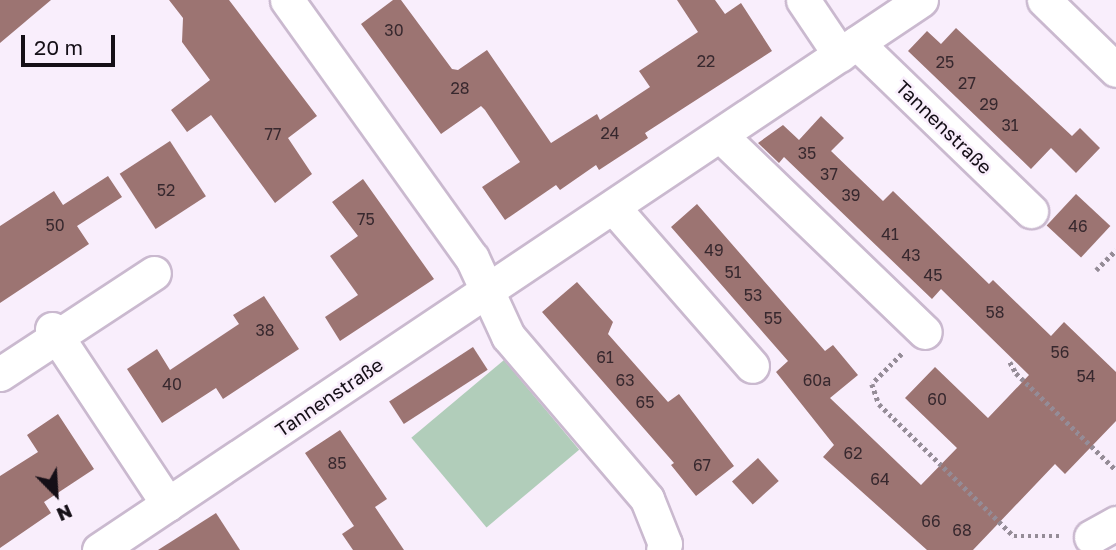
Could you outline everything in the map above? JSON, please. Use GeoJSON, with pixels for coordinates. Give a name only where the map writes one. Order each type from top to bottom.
{"type":"FeatureCollection","features":[{"type":"Feature","properties":{"kind":"street"},"geometry":{"type":"LineString","coordinates":[[287,0],[472,258],[490,289],[508,336],[647,499],[665,544],[663,550]]}},
{"type":"Feature","properties":{"kind":"street"},"geometry":{"type":"LineString","coordinates":[[803,0],[849,49]]}},
{"type":"Feature","properties":{"kind":"street","name":"Tannenstraße"},"geometry":{"type":"LineString","coordinates":[[99,550],[921,0]]}},
{"type":"Feature","properties":{"kind":"street"},"geometry":{"type":"LineString","coordinates":[[1044,0],[1116,70]]}},
{"type":"Feature","properties":{"kind":"street","name":"Tannenstraße"},"geometry":{"type":"LineString","coordinates":[[849,49],[1031,211]]}},
{"type":"Feature","properties":{"kind":"street"},"geometry":{"type":"LineString","coordinates":[[720,135],[925,332]]}},
{"type":"Feature","properties":{"kind":"street"},"geometry":{"type":"LineString","coordinates":[[613,207],[752,366]]}},
{"type":"Feature","properties":{"kind":"street"},"geometry":{"type":"LineString","coordinates":[[0,374],[55,334],[154,273]]}},
{"type":"Feature","properties":{"kind":"street"},"geometry":{"type":"LineString","coordinates":[[55,334],[168,504]]}},
{"type":"Feature","properties":{"kind":"path"},"geometry":{"type":"LineString","coordinates":[[1096,270],[1116,250]]}},
{"type":"Feature","properties":{"kind":"path"},"geometry":{"type":"LineString","coordinates":[[925,332],[872,384],[879,404],[1014,536],[1103,530]]}},
{"type":"Feature","properties":{"kind":"path"},"geometry":{"type":"LineString","coordinates":[[1010,362],[1016,373],[1116,470]]}},
{"type":"Feature","properties":{"kind":"green space"},"geometry":{"type":"Polygon","coordinates":[[[504,360],[579,450],[487,527],[411,438],[504,360]]]}},
{"type":"Feature","properties":{"kind":"building"},"geometry":{"type":"Polygon","coordinates":[[[0,0],[51,0],[0,43],[0,0]]]}},
{"type":"Feature","properties":{"kind":"building"},"geometry":{"type":"Polygon","coordinates":[[[169,0],[229,0],[317,116],[288,138],[312,174],[275,203],[211,115],[187,132],[171,110],[210,80],[182,42],[183,18],[169,0]]]}},
{"type":"Feature","properties":{"kind":"building"},"geometry":{"type":"Polygon","coordinates":[[[393,0],[401,0],[452,69],[458,70],[487,50],[551,143],[597,114],[600,120],[650,87],[639,71],[698,32],[677,0],[715,0],[725,14],[741,3],[772,51],[645,133],[648,138],[599,170],[596,165],[560,190],[556,185],[505,220],[482,187],[520,162],[481,106],[441,134],[361,24],[393,0]]]}},
{"type":"Feature","properties":{"kind":"building"},"geometry":{"type":"Polygon","coordinates":[[[956,28],[1072,136],[1080,128],[1100,148],[1076,173],[1051,148],[1031,169],[908,51],[927,31],[941,44],[956,28]]]}},
{"type":"Feature","properties":{"kind":"building"},"geometry":{"type":"Polygon","coordinates":[[[821,116],[844,138],[831,151],[883,201],[893,191],[989,284],[993,280],[1051,336],[1064,322],[1116,372],[1116,421],[1065,474],[1055,464],[973,550],[927,550],[823,457],[834,445],[776,372],[788,361],[671,227],[697,204],[825,351],[833,345],[858,375],[830,398],[921,485],[957,448],[905,398],[935,367],[988,418],[1029,375],[941,289],[932,299],[784,157],[779,163],[758,143],[783,125],[799,140],[821,116]]]}},
{"type":"Feature","properties":{"kind":"building"},"geometry":{"type":"Polygon","coordinates":[[[170,141],[206,196],[156,229],[120,174],[170,141]]]}},
{"type":"Feature","properties":{"kind":"building"},"geometry":{"type":"Polygon","coordinates":[[[108,176],[122,197],[77,226],[89,244],[0,303],[0,226],[54,191],[63,205],[108,176]]]}},
{"type":"Feature","properties":{"kind":"building"},"geometry":{"type":"Polygon","coordinates":[[[363,179],[434,279],[340,341],[325,317],[358,295],[330,256],[358,236],[332,202],[363,179]]]}},
{"type":"Feature","properties":{"kind":"building"},"geometry":{"type":"Polygon","coordinates":[[[1076,194],[1110,226],[1081,258],[1047,225],[1076,194]]]}},
{"type":"Feature","properties":{"kind":"building"},"geometry":{"type":"Polygon","coordinates":[[[577,282],[613,322],[608,334],[668,402],[679,394],[734,466],[696,496],[671,465],[674,463],[542,312],[577,282]]]}},
{"type":"Feature","properties":{"kind":"building"},"geometry":{"type":"Polygon","coordinates":[[[264,296],[299,349],[223,399],[216,388],[162,423],[127,369],[157,349],[170,370],[239,324],[233,315],[264,296]]]}},
{"type":"Feature","properties":{"kind":"building"},"geometry":{"type":"Polygon","coordinates":[[[473,347],[488,370],[404,424],[389,401],[473,347]]]}},
{"type":"Feature","properties":{"kind":"building"},"geometry":{"type":"Polygon","coordinates":[[[58,414],[94,469],[44,502],[51,513],[0,548],[0,476],[38,452],[27,435],[58,414]]]}},
{"type":"Feature","properties":{"kind":"building"},"geometry":{"type":"Polygon","coordinates":[[[340,430],[387,499],[375,507],[404,550],[353,550],[342,534],[354,526],[305,453],[340,430]]]}},
{"type":"Feature","properties":{"kind":"building"},"geometry":{"type":"Polygon","coordinates":[[[758,458],[779,481],[753,504],[732,481],[758,458]]]}},
{"type":"Feature","properties":{"kind":"building"},"geometry":{"type":"Polygon","coordinates":[[[216,513],[240,550],[158,550],[216,513]]]}}]}
